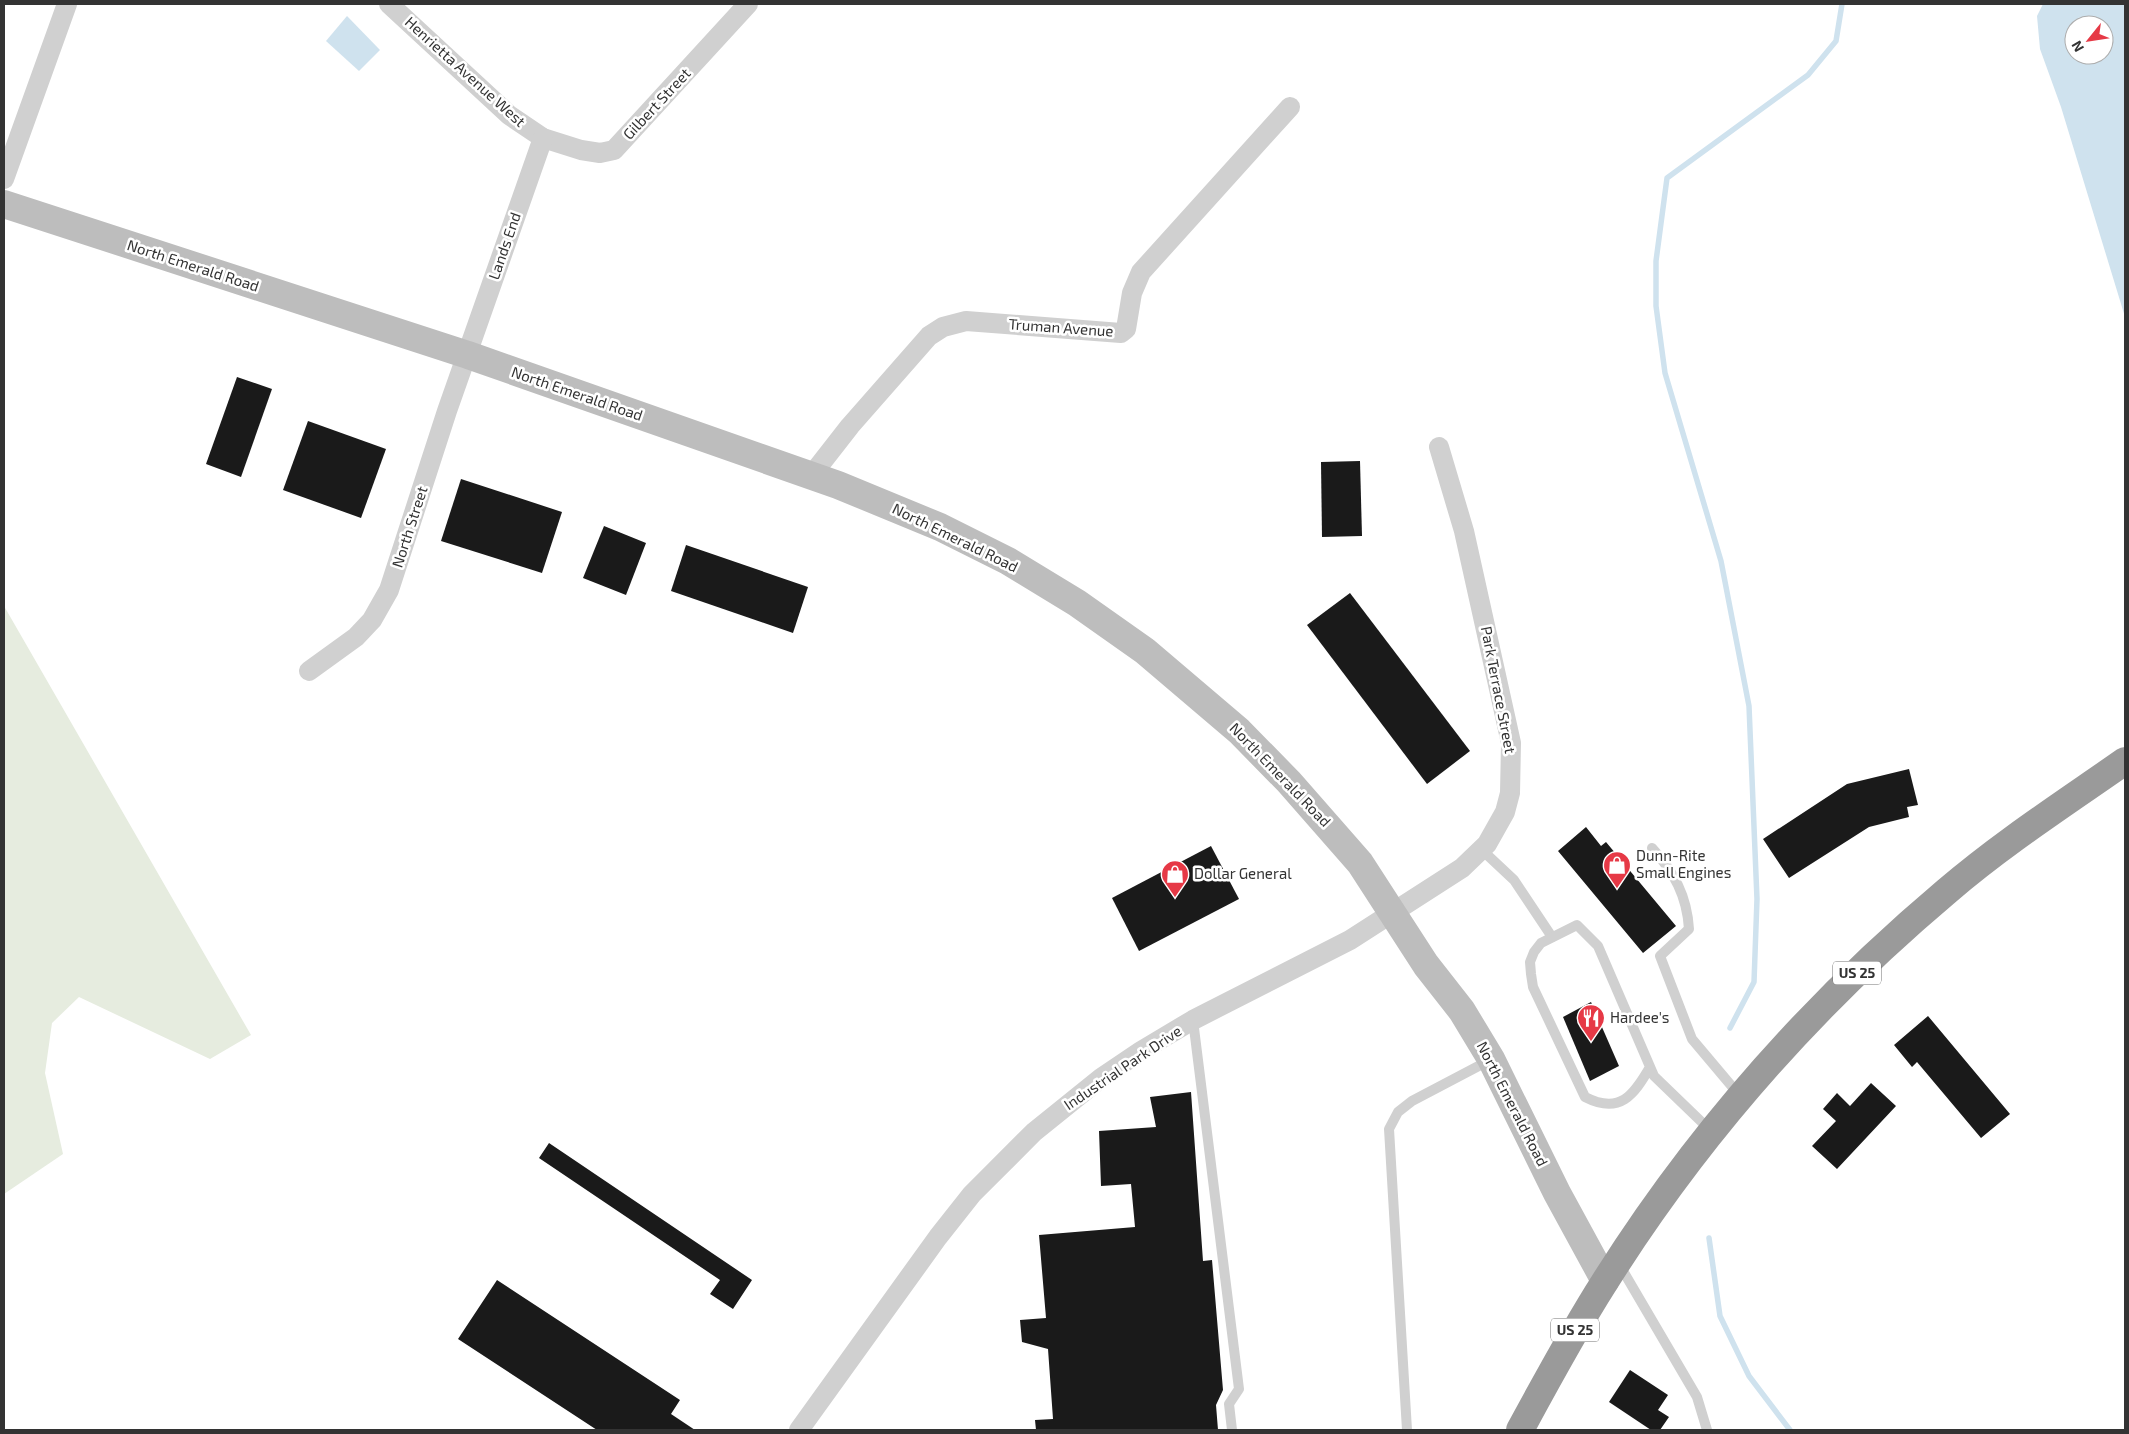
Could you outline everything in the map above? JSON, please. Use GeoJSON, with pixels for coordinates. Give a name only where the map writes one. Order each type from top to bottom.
{"type":"FeatureCollection","features":[{"type":"Feature","properties":{"kind":"highway","name":"US 25"},"geometry":{"type":"LineString","coordinates":[[1520,1430],[1569,1339],[1612,1271],[1676,1178],[1741,1096],[1794,1036],[1878,951],[1949,889],[2043,818],[2125,761]]}},
{"type":"Feature","properties":{"kind":"main road","name":"North Emerald Road"},"geometry":{"type":"LineString","coordinates":[[4,204],[468,355],[811,476],[940,527],[1008,561],[1077,603],[1144,651],[1239,731],[1289,782],[1360,863],[1426,966],[1462,1011],[1491,1059],[1558,1194],[1612,1271]]}},
{"type":"Feature","properties":{"kind":"street"},"geometry":{"type":"LineString","coordinates":[[4,179],[67,4]]}},
{"type":"Feature","properties":{"kind":"street","name":"Henrietta Avenue West"},"geometry":{"type":"LineString","coordinates":[[389,4],[509,115],[543,138]]}},
{"type":"Feature","properties":{"kind":"street","name":"Gilbert Street"},"geometry":{"type":"LineString","coordinates":[[543,138],[590,152],[609,152],[614,150],[748,4]]}},
{"type":"Feature","properties":{"kind":"street","name":"Truman Avenue"},"geometry":{"type":"LineString","coordinates":[[811,476],[850,426],[930,336],[943,327],[966,321],[1121,333],[1126,329],[1132,293],[1141,272],[1290,107]]}},
{"type":"Feature","properties":{"kind":"street","name":"Lands End"},"geometry":{"type":"LineString","coordinates":[[468,355],[543,138]]}},
{"type":"Feature","properties":{"kind":"street","name":"North Street"},"geometry":{"type":"LineString","coordinates":[[309,671],[356,637],[372,620],[384,602],[468,355]]}},
{"type":"Feature","properties":{"kind":"street","name":"Park Terrace Street"},"geometry":{"type":"LineString","coordinates":[[1392,915],[1462,868],[1482,850],[1498,828],[1505,812],[1512,775],[1511,743],[1464,531],[1439,447]]}},
{"type":"Feature","properties":{"kind":"street","name":"Industrial Park Drive"},"geometry":{"type":"LineString","coordinates":[[799,1430],[938,1237],[972,1194],[1002,1162],[1066,1105],[1101,1078],[1193,1020],[1350,940],[1392,915]]}},
{"type":"Feature","properties":{"kind":"lane"},"geometry":{"type":"LineString","coordinates":[[1652,848],[1668,865],[1688,908],[1689,929],[1660,956],[1675,1000],[1692,1039],[1741,1096]]}},
{"type":"Feature","properties":{"kind":"lane"},"geometry":{"type":"LineString","coordinates":[[1482,850],[1514,880],[1552,937]]}},
{"type":"Feature","properties":{"kind":"lane"},"geometry":{"type":"LineString","coordinates":[[1650,1067],[1636,1091],[1622,1101],[1595,1102],[1585,1097],[1533,987],[1530,962],[1534,952],[1541,943],[1577,926],[1598,946],[1654,1076],[1712,1132]]}},
{"type":"Feature","properties":{"kind":"lane"},"geometry":{"type":"LineString","coordinates":[[1193,1020],[1239,1389],[1230,1404],[1232,1430]]}},
{"type":"Feature","properties":{"kind":"lane"},"geometry":{"type":"LineString","coordinates":[[1407,1430],[1389,1129],[1398,1112],[1412,1101],[1491,1059]]}},
{"type":"Feature","properties":{"kind":"lane"},"geometry":{"type":"LineString","coordinates":[[1612,1271],[1697,1397],[1707,1430]]}},
{"type":"Feature","properties":{"kind":"shaded area"},"geometry":{"type":"Polygon","coordinates":[[[4,606],[251,1035],[210,1059],[79,997],[52,1023],[45,1073],[63,1154],[4,1194],[4,606]]]}},
{"type":"Feature","properties":{"kind":"water"},"geometry":{"type":"Polygon","coordinates":[[[2043,4],[2125,4],[2125,317],[2061,107],[2040,49],[2037,16],[2043,4]]]}},
{"type":"Feature","properties":{"kind":"water"},"geometry":{"type":"Polygon","coordinates":[[[347,16],[380,50],[359,71],[326,41],[347,16]]]}},
{"type":"Feature","properties":{"kind":"building"},"geometry":{"type":"Polygon","coordinates":[[[237,377],[272,389],[241,477],[206,464],[237,377]]]}},
{"type":"Feature","properties":{"kind":"building"},"geometry":{"type":"Polygon","coordinates":[[[308,421],[386,449],[361,518],[283,490],[308,421]]]}},
{"type":"Feature","properties":{"kind":"building"},"geometry":{"type":"Polygon","coordinates":[[[1360,461],[1362,536],[1322,537],[1321,462],[1360,461]]]}},
{"type":"Feature","properties":{"kind":"building"},"geometry":{"type":"Polygon","coordinates":[[[461,479],[562,512],[542,573],[441,541],[461,479]]]}},
{"type":"Feature","properties":{"kind":"building"},"geometry":{"type":"Polygon","coordinates":[[[604,526],[646,543],[626,595],[583,578],[604,526]]]}},
{"type":"Feature","properties":{"kind":"building"},"geometry":{"type":"Polygon","coordinates":[[[686,545],[808,587],[793,633],[671,591],[686,545]]]}},
{"type":"Feature","properties":{"kind":"building"},"geometry":{"type":"Polygon","coordinates":[[[1350,593],[1470,751],[1427,784],[1307,625],[1350,593]]]}},
{"type":"Feature","properties":{"kind":"building"},"geometry":{"type":"Polygon","coordinates":[[[1909,769],[1918,805],[1907,807],[1909,817],[1869,827],[1789,878],[1763,839],[1847,784],[1909,769]]]}},
{"type":"Feature","properties":{"kind":"building","name":"Dunn-Rite Small Engines"},"geometry":{"type":"Polygon","coordinates":[[[1586,827],[1601,846],[1606,842],[1676,926],[1643,953],[1558,851],[1586,827]]]}},
{"type":"Feature","properties":{"kind":"building","name":"Dollar General"},"geometry":{"type":"Polygon","coordinates":[[[1211,846],[1239,899],[1139,951],[1112,898],[1211,846]]]}},
{"type":"Feature","properties":{"kind":"building","name":"Hardee's"},"geometry":{"type":"Polygon","coordinates":[[[1591,1002],[1619,1066],[1590,1081],[1563,1017],[1591,1002]]]}},
{"type":"Feature","properties":{"kind":"building"},"geometry":{"type":"Polygon","coordinates":[[[1928,1016],[2010,1114],[1981,1138],[1917,1062],[1912,1067],[1894,1045],[1928,1016]]]}},
{"type":"Feature","properties":{"kind":"building"},"geometry":{"type":"Polygon","coordinates":[[[1871,1083],[1896,1106],[1837,1169],[1812,1146],[1836,1121],[1823,1109],[1837,1093],[1850,1106],[1871,1083]]]}},
{"type":"Feature","properties":{"kind":"building"},"geometry":{"type":"Polygon","coordinates":[[[1191,1092],[1203,1261],[1212,1260],[1223,1390],[1216,1405],[1218,1430],[1036,1430],[1035,1420],[1053,1419],[1048,1349],[1022,1342],[1020,1320],[1046,1318],[1039,1235],[1135,1227],[1131,1184],[1101,1186],[1099,1131],[1156,1127],[1150,1097],[1191,1092]]]}},
{"type":"Feature","properties":{"kind":"building"},"geometry":{"type":"Polygon","coordinates":[[[549,1143],[752,1280],[733,1309],[710,1294],[720,1280],[539,1158],[549,1143]]]}},
{"type":"Feature","properties":{"kind":"building"},"geometry":{"type":"Polygon","coordinates":[[[497,1280],[680,1400],[671,1414],[695,1430],[597,1430],[458,1339],[497,1280]]]}},
{"type":"Feature","properties":{"kind":"building"},"geometry":{"type":"Polygon","coordinates":[[[1630,1370],[1668,1395],[1658,1410],[1669,1417],[1660,1430],[1651,1430],[1609,1402],[1630,1370]]]}},
{"type":"Feature","properties":{"kind":"waterway"},"geometry":{"type":"LineString","coordinates":[[1730,1028],[1754,982],[1757,899],[1749,706],[1721,561],[1665,373],[1656,306],[1656,261],[1667,178],[1808,75],[1836,41],[1842,4]]}},
{"type":"Feature","properties":{"kind":"waterway"},"geometry":{"type":"LineString","coordinates":[[1709,1238],[1720,1316],[1749,1376],[1790,1430]]}},
{"type":"Feature","properties":{"kind":"place","name":"Dunn-Rite Small Engines"},"geometry":{"type":"Point","coordinates":[1617,889]}},
{"type":"Feature","properties":{"kind":"place","name":"Dollar General"},"geometry":{"type":"Point","coordinates":[1175,898]}},
{"type":"Feature","properties":{"kind":"place","name":"Hardee's"},"geometry":{"type":"Point","coordinates":[1591,1042]}}]}
